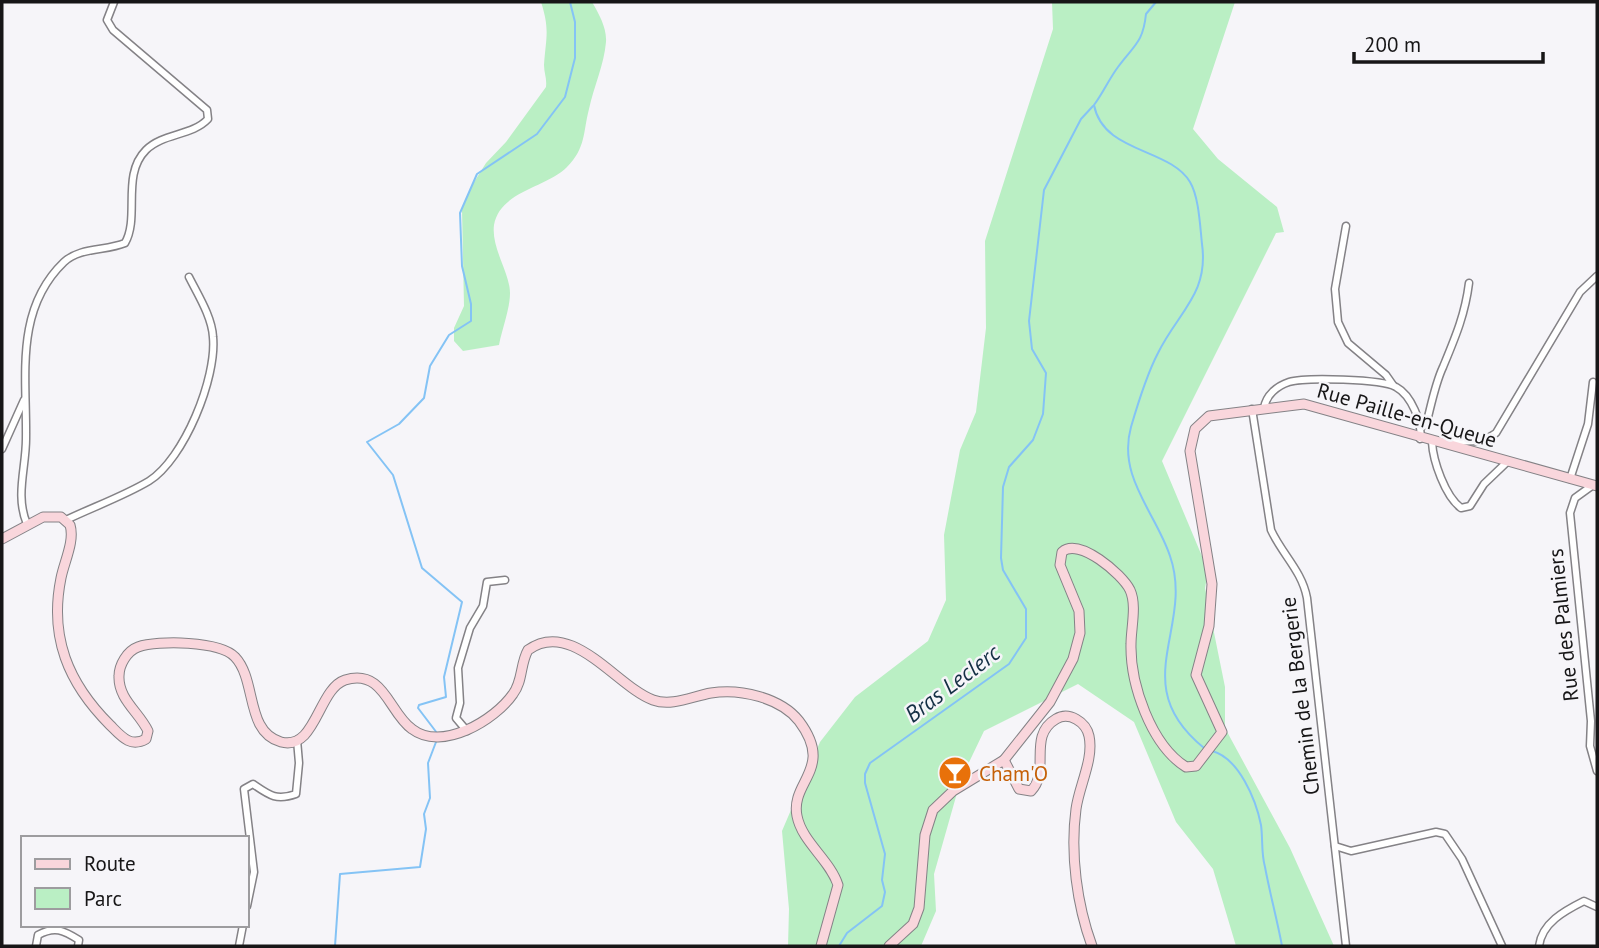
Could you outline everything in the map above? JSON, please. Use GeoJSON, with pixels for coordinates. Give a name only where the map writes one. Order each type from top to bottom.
{"type":"FeatureCollection","features":[{"type":"Feature","properties":{"kind":"main road","name":"Rue Paille-en-Queue"},"geometry":{"type":"LineString","coordinates":[[1003,760],[1050,702],[1077,645],[1079,611],[1060,565],[1062,552],[1072,546],[1086,550],[1131,592],[1132,660],[1148,716],[1172,757],[1192,768],[1201,761],[1219,737],[1220,723],[1196,675],[1209,626],[1212,584],[1190,451],[1195,429],[1201,421],[1218,413],[1304,404],[1328,408],[1420,439],[1595,486]]}},
{"type":"Feature","properties":{"kind":"main road"},"geometry":{"type":"LineString","coordinates":[[2,540],[27,524],[54,516],[66,520],[71,530],[58,603],[63,655],[71,676],[98,713],[127,741],[138,743],[146,739],[148,731],[122,693],[118,675],[121,664],[135,648],[153,644],[209,645],[229,652],[244,670],[256,716],[263,729],[278,741],[298,740],[312,726],[330,692],[345,680],[356,679],[381,688],[414,732],[446,736],[467,731],[509,700],[519,684],[528,650],[542,642],[553,641],[582,652],[654,701],[670,703],[725,692],[781,705],[792,713],[807,733],[813,755],[811,774],[797,803],[799,822],[838,885],[821,946]]}},
{"type":"Feature","properties":{"kind":"main road"},"geometry":{"type":"LineString","coordinates":[[889,946],[912,924],[919,908],[925,835],[933,810],[953,791],[1003,760],[1019,789],[1031,791],[1037,781],[1042,733],[1057,718],[1068,716],[1075,718],[1087,730],[1090,746],[1076,811],[1075,835],[1080,912],[1092,946]]}},
{"type":"Feature","properties":{"kind":"street"},"geometry":{"type":"LineString","coordinates":[[27,524],[22,502],[21,474],[26,441],[24,399],[27,330],[45,285],[73,255],[125,243],[130,234],[129,202],[137,166],[145,151],[159,141],[201,127],[208,119],[207,110],[113,30],[107,20],[114,2]]}},
{"type":"Feature","properties":{"kind":"street"},"geometry":{"type":"LineString","coordinates":[[1346,226],[1335,289],[1338,322],[1348,343],[1405,393],[1420,427],[1420,439]]}},
{"type":"Feature","properties":{"kind":"street"},"geometry":{"type":"LineString","coordinates":[[1444,445],[1446,442],[1483,441],[1496,433],[1580,292],[1597,276]]}},
{"type":"Feature","properties":{"kind":"street"},"geometry":{"type":"LineString","coordinates":[[66,520],[149,481],[162,471],[185,441],[198,413],[214,338],[190,277]]}},
{"type":"Feature","properties":{"kind":"street"},"geometry":{"type":"LineString","coordinates":[[1420,427],[1426,425],[1442,368],[1453,347],[1466,310],[1469,283]]}},
{"type":"Feature","properties":{"kind":"street"},"geometry":{"type":"LineString","coordinates":[[1264,408],[1267,397],[1279,387],[1299,381],[1393,385]]}},
{"type":"Feature","properties":{"kind":"street"},"geometry":{"type":"LineString","coordinates":[[1570,479],[1591,408],[1592,382]]}},
{"type":"Feature","properties":{"kind":"street"},"geometry":{"type":"LineString","coordinates":[[2,449],[24,399]]}},
{"type":"Feature","properties":{"kind":"street","name":"Chemin de la Bergerie"},"geometry":{"type":"LineString","coordinates":[[1252,409],[1271,530],[1304,584],[1346,946]]}},
{"type":"Feature","properties":{"kind":"street"},"geometry":{"type":"LineString","coordinates":[[1432,442],[1433,454],[1451,498],[1461,508],[1470,506],[1484,484],[1507,462]]}},
{"type":"Feature","properties":{"kind":"street","name":"Rue des Palmiers"},"geometry":{"type":"LineString","coordinates":[[1595,486],[1583,489],[1570,513],[1590,746],[1597,771]]}},
{"type":"Feature","properties":{"kind":"street"},"geometry":{"type":"LineString","coordinates":[[467,731],[456,718],[460,703],[458,668],[470,628],[483,606],[487,582],[505,580]]}},
{"type":"Feature","properties":{"kind":"street"},"geometry":{"type":"LineString","coordinates":[[248,901],[254,872],[244,789],[253,784],[271,797],[284,798],[296,794],[298,740]]}},
{"type":"Feature","properties":{"kind":"street"},"geometry":{"type":"LineString","coordinates":[[1335,846],[1352,851],[1436,832],[1445,834],[1462,859],[1502,946]]}},
{"type":"Feature","properties":{"kind":"street"},"geometry":{"type":"LineString","coordinates":[[1539,946],[1544,928],[1571,908],[1584,901],[1597,907]]}},
{"type":"Feature","properties":{"kind":"street"},"geometry":{"type":"LineString","coordinates":[[239,946],[243,927]]}},
{"type":"Feature","properties":{"kind":"street"},"geometry":{"type":"LineString","coordinates":[[36,946],[38,935],[51,928],[65,930],[79,940],[78,946]]}},
{"type":"Feature","properties":{"kind":"green space"},"geometry":{"type":"Polygon","coordinates":[[[541,2],[592,2],[605,32],[603,59],[578,153],[558,174],[514,197],[498,214],[494,225],[495,243],[510,293],[499,345],[463,351],[454,341],[454,328],[464,306],[462,210],[471,187],[486,163],[506,142],[546,87],[546,27],[541,2]]]}},
{"type":"Feature","properties":{"kind":"green space"},"geometry":{"type":"Polygon","coordinates":[[[1052,2],[1235,2],[1193,129],[1218,159],[1277,207],[1284,232],[1276,233],[1162,461],[1204,561],[1210,561],[1205,588],[1225,687],[1225,728],[1290,848],[1334,946],[1236,946],[1213,869],[1176,822],[1134,722],[1078,684],[984,731],[961,779],[934,874],[936,911],[921,946],[788,946],[789,909],[782,831],[820,742],[855,697],[928,641],[946,600],[944,535],[960,450],[976,412],[986,328],[985,241],[1053,29],[1052,2]]]}},
{"type":"Feature","properties":{"kind":"waterway"},"geometry":{"type":"LineString","coordinates":[[437,733],[418,708],[419,705],[446,697],[444,677],[462,602],[422,568],[393,475],[367,442],[399,424],[424,398],[430,366],[449,335],[471,321],[471,304],[462,266],[460,213],[477,174],[537,134],[565,97],[575,58],[575,22],[570,2]]}},
{"type":"Feature","properties":{"kind":"waterway"},"geometry":{"type":"LineString","coordinates":[[1156,2],[1146,14],[1143,31],[1137,43],[1094,105],[1100,121],[1110,132],[1181,171],[1190,182],[1197,203],[1203,261],[1201,276],[1190,302],[1166,339],[1150,371],[1139,399],[1128,445],[1133,478],[1164,540],[1175,582],[1175,607],[1165,678],[1169,701],[1181,724],[1204,748]]}},
{"type":"Feature","properties":{"kind":"waterway","name":"Bras Leclerc"},"geometry":{"type":"LineString","coordinates":[[839,946],[847,933],[882,906],[885,892],[882,880],[885,854],[865,783],[865,774],[870,763],[1009,664],[1026,638],[1026,609],[1003,570],[1001,558],[1003,487],[1009,467],[1033,440],[1043,414],[1046,373],[1032,349],[1029,321],[1044,190],[1081,119],[1093,106]]}},
{"type":"Feature","properties":{"kind":"waterway"},"geometry":{"type":"LineString","coordinates":[[335,946],[340,874],[420,867],[426,829],[424,814],[430,798],[428,763],[436,742]]}},
{"type":"Feature","properties":{"kind":"waterway"},"geometry":{"type":"LineString","coordinates":[[1212,751],[1222,755],[1238,771],[1255,804],[1282,946]]}},
{"type":"Feature","properties":{"kind":"place","name":"Cham'O"},"geometry":{"type":"Point","coordinates":[955,773]}}]}
